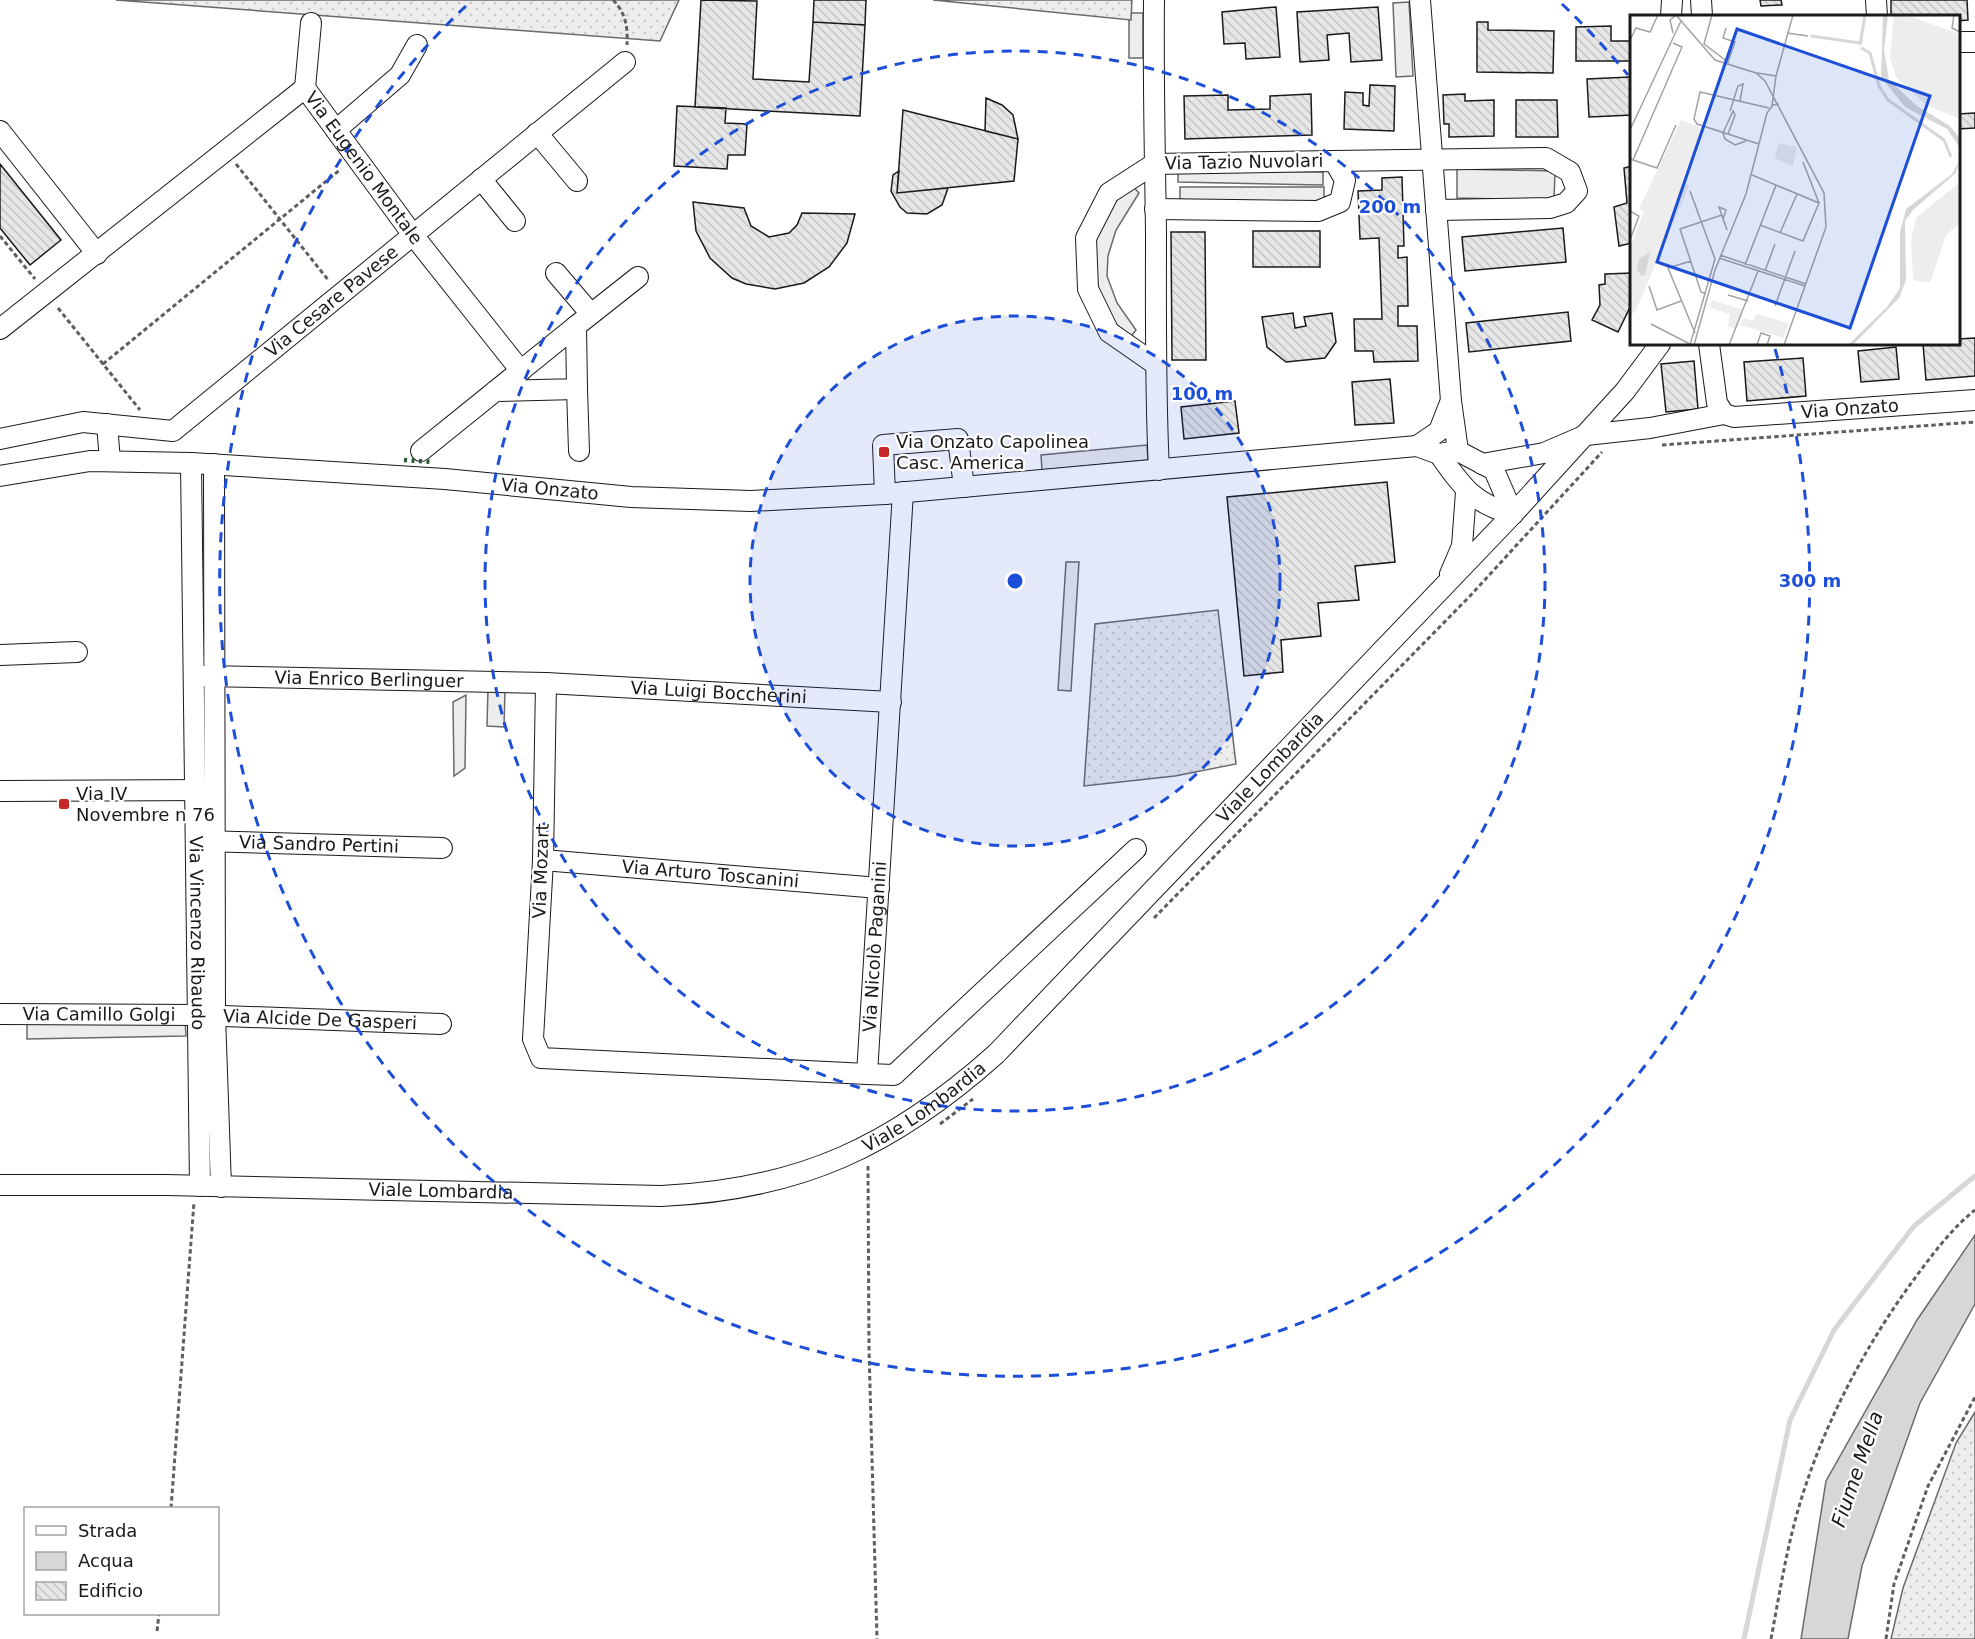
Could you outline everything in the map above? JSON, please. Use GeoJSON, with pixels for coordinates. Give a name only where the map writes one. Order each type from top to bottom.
{"type":"FeatureCollection","features":[{"type":"Feature","properties":{"kind":"street","name":"Via Tazio Nuvolari"},"geometry":{"type":"LineString","coordinates":[[1154,0],[1155,364],[1159,470]]}},
{"type":"Feature","properties":{"kind":"street"},"geometry":{"type":"LineString","coordinates":[[1420,0],[1451,401],[1448,452],[1466,492],[1462,546],[1446,584]]}},
{"type":"Feature","properties":{"kind":"street"},"geometry":{"type":"LineString","coordinates":[[1671,15],[1672,0]]}},
{"type":"Feature","properties":{"kind":"street"},"geometry":{"type":"LineString","coordinates":[[1701,0],[1702,15]]}},
{"type":"Feature","properties":{"kind":"street"},"geometry":{"type":"LineString","coordinates":[[1876,0],[1877,15]]}},
{"type":"Feature","properties":{"kind":"street"},"geometry":{"type":"LineString","coordinates":[[305,88],[311,23]]}},
{"type":"Feature","properties":{"kind":"street"},"geometry":{"type":"LineString","coordinates":[[336,130],[400,75],[417,45]]}},
{"type":"Feature","properties":{"kind":"street","name":"Via Cesare Pavese"},"geometry":{"type":"LineString","coordinates":[[0,439],[83,422],[173,431],[625,62]]}},
{"type":"Feature","properties":{"kind":"street","name":"Via Eugenio Montale"},"geometry":{"type":"LineString","coordinates":[[0,329],[305,88],[413,235],[520,371]]}},
{"type":"Feature","properties":{"kind":"street"},"geometry":{"type":"LineString","coordinates":[[0,131],[97,254]]}},
{"type":"Feature","properties":{"kind":"street"},"geometry":{"type":"LineString","coordinates":[[537,133],[577,181]]}},
{"type":"Feature","properties":{"kind":"street","name":"Via Tazio Nuvolari"},"geometry":{"type":"LineString","coordinates":[[1155,364],[1109,332],[1088,289],[1086,238],[1109,193],[1154,164],[1546,158],[1570,172],[1577,191],[1566,203],[1550,208],[1436,210]]}},
{"type":"Feature","properties":{"kind":"street","name":"Via Tazio Nuvolari"},"geometry":{"type":"LineString","coordinates":[[1155,208],[1318,211],[1340,202],[1345,180],[1334,161]]}},
{"type":"Feature","properties":{"kind":"street"},"geometry":{"type":"LineString","coordinates":[[481,179],[515,221]]}},
{"type":"Feature","properties":{"kind":"street"},"geometry":{"type":"LineString","coordinates":[[556,273],[583,320],[577,389],[579,451]]}},
{"type":"Feature","properties":{"kind":"street"},"geometry":{"type":"LineString","coordinates":[[421,451],[638,277]]}},
{"type":"Feature","properties":{"kind":"street","name":"Viale Lombardia"},"geometry":{"type":"LineString","coordinates":[[0,1185],[196,1195],[221,1187],[661,1196],[710,1194],[773,1182],[819,1169],[863,1149],[909,1123],[939,1102],[996,1054],[1513,514],[1586,435],[1659,345]]}},
{"type":"Feature","properties":{"kind":"street"},"geometry":{"type":"LineString","coordinates":[[1709,345],[1717,403],[1724,414]]}},
{"type":"Feature","properties":{"kind":"street"},"geometry":{"type":"LineString","coordinates":[[495,391],[577,389]]}},
{"type":"Feature","properties":{"kind":"street","name":"Via Onzato"},"geometry":{"type":"LineString","coordinates":[[1586,435],[1650,428],[1724,414],[1734,417],[1975,400]]}},
{"type":"Feature","properties":{"kind":"street"},"geometry":{"type":"LineString","coordinates":[[1417,446],[1439,431],[1451,401]]}},
{"type":"Feature","properties":{"kind":"street"},"geometry":{"type":"LineString","coordinates":[[107,424],[110,461]]}},
{"type":"Feature","properties":{"kind":"street"},"geometry":{"type":"LineString","coordinates":[[1482,464],[1544,453],[1586,435]]}},
{"type":"Feature","properties":{"kind":"street"},"geometry":{"type":"LineString","coordinates":[[894,493],[883,445],[958,439],[964,487]]}},
{"type":"Feature","properties":{"kind":"street"},"geometry":{"type":"LineString","coordinates":[[1417,446],[1448,452],[1494,470],[1513,514]]}},
{"type":"Feature","properties":{"kind":"street","name":"Via Onzato"},"geometry":{"type":"LineString","coordinates":[[0,476],[90,461],[191,463],[445,479],[631,497],[751,501],[894,493],[1417,446]]}},
{"type":"Feature","properties":{"kind":"street","name":"Via Vincenzo Ribaudo"},"geometry":{"type":"LineString","coordinates":[[191,463],[194,676],[205,790]]}},
{"type":"Feature","properties":{"kind":"street","name":"Via Vincenzo Ribaudo"},"geometry":{"type":"LineString","coordinates":[[196,1195],[206,1015],[205,790],[214,677],[214,464]]}},
{"type":"Feature","properties":{"kind":"street"},"geometry":{"type":"LineString","coordinates":[[1466,492],[1492,509],[1513,514]]}},
{"type":"Feature","properties":{"kind":"street","name":"Via Nicolò Paganini"},"geometry":{"type":"LineString","coordinates":[[867,1074],[891,702],[894,493]]}},
{"type":"Feature","properties":{"kind":"street"},"geometry":{"type":"LineString","coordinates":[[0,655],[77,652]]}},
{"type":"Feature","properties":{"kind":"street","name":"Via Enrico Berlinguer"},"geometry":{"type":"LineString","coordinates":[[194,676],[546,683]]}},
{"type":"Feature","properties":{"kind":"street","name":"Via Luigi Boccherini"},"geometry":{"type":"LineString","coordinates":[[546,683],[891,702]]}},
{"type":"Feature","properties":{"kind":"street","name":"Via Mozart"},"geometry":{"type":"LineString","coordinates":[[546,683],[543,860],[533,1039],[541,1058],[867,1074]]}},
{"type":"Feature","properties":{"kind":"street"},"geometry":{"type":"LineString","coordinates":[[0,791],[205,790]]}},
{"type":"Feature","properties":{"kind":"street","name":"Via Sandro Pertini"},"geometry":{"type":"LineString","coordinates":[[205,842],[442,848]]}},
{"type":"Feature","properties":{"kind":"street"},"geometry":{"type":"LineString","coordinates":[[867,1074],[894,1075],[1136,849]]}},
{"type":"Feature","properties":{"kind":"street","name":"Via Arturo Toscanini"},"geometry":{"type":"LineString","coordinates":[[543,860],[879,888]]}},
{"type":"Feature","properties":{"kind":"street","name":"Via Camillo Golgi"},"geometry":{"type":"LineString","coordinates":[[0,1014],[206,1015]]}},
{"type":"Feature","properties":{"kind":"street","name":"Via Vincenzo Ribaudo"},"geometry":{"type":"LineString","coordinates":[[206,1015],[221,1187]]}},
{"type":"Feature","properties":{"kind":"street","name":"Via Alcide De Gasperi"},"geometry":{"type":"LineString","coordinates":[[206,1015],[441,1024]]}},
{"type":"Feature","properties":{"kind":"path"},"geometry":{"type":"LineString","coordinates":[[613,0],[620,7],[626,22],[625,62]]}},
{"type":"Feature","properties":{"kind":"path"},"geometry":{"type":"LineString","coordinates":[[226,151],[340,295]]}},
{"type":"Feature","properties":{"kind":"path"},"geometry":{"type":"LineString","coordinates":[[103,364],[356,157]]}},
{"type":"Feature","properties":{"kind":"path"},"geometry":{"type":"LineString","coordinates":[[0,236],[156,429]]}},
{"type":"Feature","properties":{"kind":"path"},"geometry":{"type":"LineString","coordinates":[[1658,443],[1664,446],[1975,422]]}},
{"type":"Feature","properties":{"kind":"path"},"geometry":{"type":"LineString","coordinates":[[1146,926],[1470,596],[1608,446]]}},
{"type":"Feature","properties":{"kind":"path"},"geometry":{"type":"LineString","coordinates":[[932,1129],[959,1113],[975,1098]]}},
{"type":"Feature","properties":{"kind":"path"},"geometry":{"type":"LineString","coordinates":[[859,1170],[876,1162]]}},
{"type":"Feature","properties":{"kind":"path"},"geometry":{"type":"LineString","coordinates":[[868,1166],[869,1350],[877,1639]]}},
{"type":"Feature","properties":{"kind":"path"},"geometry":{"type":"LineString","coordinates":[[171,1507],[196,1195]]}},
{"type":"Feature","properties":{"kind":"path"},"geometry":{"type":"LineString","coordinates":[[1771,1639],[1798,1510],[1823,1441],[1848,1386],[1892,1309],[1930,1258],[1975,1210]]}},
{"type":"Feature","properties":{"kind":"path"},"geometry":{"type":"LineString","coordinates":[[1886,1639],[1894,1584],[1928,1486],[1975,1397]]}},
{"type":"Feature","properties":{"kind":"path"},"geometry":{"type":"LineString","coordinates":[[157,1632],[159,1615]]}},
{"type":"Feature","properties":{"kind":"shaded area"},"geometry":{"type":"Polygon","coordinates":[[[116,0],[679,0],[660,41],[116,0]]]}},
{"type":"Feature","properties":{"kind":"shaded area"},"geometry":{"type":"Polygon","coordinates":[[[933,0],[1132,0],[1131,20],[933,0]]]}},
{"type":"Feature","properties":{"kind":"shaded area"},"geometry":{"type":"Polygon","coordinates":[[[1409,2],[1413,76],[1396,77],[1393,3],[1409,2]]]}},
{"type":"Feature","properties":{"kind":"shaded area"},"geometry":{"type":"Polygon","coordinates":[[[1129,13],[1143,13],[1143,58],[1129,58],[1129,13]]]}},
{"type":"Feature","properties":{"kind":"shaded area"},"geometry":{"type":"Polygon","coordinates":[[[1457,169],[1555,171],[1554,200],[1457,198],[1457,169]]]}},
{"type":"Feature","properties":{"kind":"shaded area"},"geometry":{"type":"Polygon","coordinates":[[[1178,170],[1323,172],[1323,185],[1178,182],[1178,170]]]}},
{"type":"Feature","properties":{"kind":"shaded area"},"geometry":{"type":"Polygon","coordinates":[[[1130,183],[1139,193],[1116,230],[1108,256],[1107,276],[1117,303],[1136,330],[1129,339],[1103,308],[1092,276],[1092,254],[1099,222],[1130,183]]]}},
{"type":"Feature","properties":{"kind":"shaded area"},"geometry":{"type":"Polygon","coordinates":[[[1180,187],[1324,187],[1324,202],[1180,202],[1180,187]]]}},
{"type":"Feature","properties":{"kind":"shaded area"},"geometry":{"type":"Polygon","coordinates":[[[1147,445],[1148,460],[1042,470],[1041,455],[1147,445]]]}},
{"type":"Feature","properties":{"kind":"shaded area"},"geometry":{"type":"Polygon","coordinates":[[[1066,562],[1079,562],[1071,691],[1058,690],[1066,562]]]}},
{"type":"Feature","properties":{"kind":"shaded area"},"geometry":{"type":"Polygon","coordinates":[[[1218,610],[1236,764],[1175,776],[1084,786],[1095,624],[1218,610]]]}},
{"type":"Feature","properties":{"kind":"shaded area"},"geometry":{"type":"Polygon","coordinates":[[[488,689],[505,690],[504,727],[487,726],[488,689]]]}},
{"type":"Feature","properties":{"kind":"shaded area"},"geometry":{"type":"Polygon","coordinates":[[[466,695],[465,768],[454,776],[453,702],[466,695]]]}},
{"type":"Feature","properties":{"kind":"shaded area"},"geometry":{"type":"Polygon","coordinates":[[[185,1020],[186,1036],[27,1039],[27,1023],[185,1020]]]}},
{"type":"Feature","properties":{"kind":"shaded area"},"geometry":{"type":"Polygon","coordinates":[[[1975,1412],[1975,1639],[1891,1639],[1903,1588],[1956,1443],[1975,1412]]]}},
{"type":"Feature","properties":{"kind":"water","name":"Fiume Mella"},"geometry":{"type":"Polygon","coordinates":[[[1975,1235],[1975,1304],[1920,1403],[1862,1566],[1848,1639],[1801,1639],[1826,1481],[1917,1320],[1975,1235]]]}},
{"type":"Feature","properties":{"kind":"building"},"geometry":{"type":"Polygon","coordinates":[[[701,0],[757,1],[753,79],[809,82],[813,22],[865,25],[860,116],[695,107],[701,0]]]}},
{"type":"Feature","properties":{"kind":"building"},"geometry":{"type":"Polygon","coordinates":[[[814,0],[866,0],[865,25],[813,22],[814,0]]]}},
{"type":"Feature","properties":{"kind":"building"},"geometry":{"type":"Polygon","coordinates":[[[1760,0],[1781,0],[1782,5],[1761,6],[1760,0]]]}},
{"type":"Feature","properties":{"kind":"building"},"geometry":{"type":"Polygon","coordinates":[[[1891,0],[1967,0],[1968,20],[1960,21],[1960,15],[1891,15],[1891,0]]]}},
{"type":"Feature","properties":{"kind":"building"},"geometry":{"type":"Polygon","coordinates":[[[1276,7],[1280,57],[1246,59],[1245,43],[1224,44],[1222,12],[1276,7]]]}},
{"type":"Feature","properties":{"kind":"building"},"geometry":{"type":"Polygon","coordinates":[[[1378,7],[1382,60],[1351,62],[1349,33],[1327,35],[1329,60],[1300,62],[1297,12],[1378,7]]]}},
{"type":"Feature","properties":{"kind":"building"},"geometry":{"type":"Polygon","coordinates":[[[1477,22],[1488,22],[1488,30],[1554,31],[1553,73],[1477,72],[1477,22]]]}},
{"type":"Feature","properties":{"kind":"building"},"geometry":{"type":"Polygon","coordinates":[[[1611,26],[1611,41],[1630,41],[1630,61],[1576,61],[1576,27],[1611,26]]]}},
{"type":"Feature","properties":{"kind":"building"},"geometry":{"type":"Polygon","coordinates":[[[1630,77],[1630,115],[1589,117],[1587,79],[1630,77]]]}},
{"type":"Feature","properties":{"kind":"building"},"geometry":{"type":"Polygon","coordinates":[[[1370,85],[1395,86],[1394,131],[1344,129],[1345,92],[1363,93],[1363,105],[1369,106],[1370,85]]]}},
{"type":"Feature","properties":{"kind":"building"},"geometry":{"type":"Polygon","coordinates":[[[1311,94],[1312,135],[1185,139],[1184,96],[1228,95],[1228,110],[1270,109],[1270,96],[1311,94]]]}},
{"type":"Feature","properties":{"kind":"building"},"geometry":{"type":"Polygon","coordinates":[[[1465,94],[1465,101],[1494,100],[1494,136],[1449,137],[1449,124],[1444,124],[1443,95],[1465,94]]]}},
{"type":"Feature","properties":{"kind":"building"},"geometry":{"type":"Polygon","coordinates":[[[986,98],[1002,105],[1013,115],[1018,139],[985,131],[986,98]]]}},
{"type":"Feature","properties":{"kind":"building"},"geometry":{"type":"Polygon","coordinates":[[[1516,100],[1557,100],[1558,137],[1516,137],[1516,100]]]}},
{"type":"Feature","properties":{"kind":"building"},"geometry":{"type":"Polygon","coordinates":[[[677,106],[726,108],[725,123],[747,124],[745,155],[728,155],[727,169],[674,166],[677,106]]]}},
{"type":"Feature","properties":{"kind":"building"},"geometry":{"type":"Polygon","coordinates":[[[903,110],[1018,139],[1014,181],[897,193],[903,110]]]}},
{"type":"Feature","properties":{"kind":"building"},"geometry":{"type":"Polygon","coordinates":[[[1975,113],[1975,128],[1960,129],[1960,114],[1975,113]]]}},
{"type":"Feature","properties":{"kind":"building"},"geometry":{"type":"Polygon","coordinates":[[[0,164],[61,240],[30,265],[0,228],[0,164]]]}},
{"type":"Feature","properties":{"kind":"building"},"geometry":{"type":"Polygon","coordinates":[[[1630,166],[1630,243],[1619,246],[1614,207],[1627,203],[1624,168],[1630,166]]]}},
{"type":"Feature","properties":{"kind":"building"},"geometry":{"type":"Polygon","coordinates":[[[899,171],[897,193],[948,188],[942,205],[927,214],[907,213],[900,207],[891,191],[893,175],[899,171]]]}},
{"type":"Feature","properties":{"kind":"building"},"geometry":{"type":"Polygon","coordinates":[[[1402,177],[1404,246],[1398,246],[1398,258],[1407,257],[1408,306],[1398,306],[1398,326],[1417,326],[1418,361],[1374,362],[1373,351],[1355,351],[1354,319],[1382,319],[1379,238],[1360,239],[1358,191],[1382,190],[1382,178],[1402,177]]]}},
{"type":"Feature","properties":{"kind":"building"},"geometry":{"type":"Polygon","coordinates":[[[693,202],[744,208],[751,226],[769,237],[789,233],[797,225],[802,213],[855,214],[847,243],[829,267],[804,283],[775,289],[746,284],[732,278],[710,258],[696,231],[693,202]]]}},
{"type":"Feature","properties":{"kind":"building"},"geometry":{"type":"Polygon","coordinates":[[[1563,228],[1566,262],[1465,271],[1462,237],[1563,228]]]}},
{"type":"Feature","properties":{"kind":"building"},"geometry":{"type":"Polygon","coordinates":[[[1253,231],[1320,231],[1320,267],[1253,267],[1253,231]]]}},
{"type":"Feature","properties":{"kind":"building"},"geometry":{"type":"Polygon","coordinates":[[[1171,232],[1205,232],[1206,360],[1172,360],[1171,232]]]}},
{"type":"Feature","properties":{"kind":"building"},"geometry":{"type":"Polygon","coordinates":[[[1630,273],[1630,307],[1618,332],[1592,320],[1600,305],[1599,285],[1605,284],[1605,274],[1630,273]]]}},
{"type":"Feature","properties":{"kind":"building"},"geometry":{"type":"Polygon","coordinates":[[[1568,312],[1571,341],[1469,352],[1466,323],[1568,312]]]}},
{"type":"Feature","properties":{"kind":"building"},"geometry":{"type":"Polygon","coordinates":[[[1293,313],[1295,328],[1306,326],[1304,317],[1332,313],[1336,342],[1325,358],[1286,362],[1267,347],[1262,317],[1293,313]]]}},
{"type":"Feature","properties":{"kind":"building"},"geometry":{"type":"Polygon","coordinates":[[[1975,338],[1975,376],[1926,380],[1923,345],[1960,345],[1960,339],[1975,338]]]}},
{"type":"Feature","properties":{"kind":"building"},"geometry":{"type":"Polygon","coordinates":[[[1896,347],[1899,379],[1861,382],[1858,351],[1896,347]]]}},
{"type":"Feature","properties":{"kind":"building"},"geometry":{"type":"Polygon","coordinates":[[[1803,358],[1806,396],[1747,401],[1744,362],[1803,358]]]}},
{"type":"Feature","properties":{"kind":"building"},"geometry":{"type":"Polygon","coordinates":[[[1694,361],[1698,409],[1666,412],[1661,364],[1694,361]]]}},
{"type":"Feature","properties":{"kind":"building"},"geometry":{"type":"Polygon","coordinates":[[[1390,379],[1394,423],[1355,425],[1352,382],[1390,379]]]}},
{"type":"Feature","properties":{"kind":"building"},"geometry":{"type":"Polygon","coordinates":[[[1235,401],[1239,433],[1184,439],[1181,407],[1235,401]]]}},
{"type":"Feature","properties":{"kind":"building"},"geometry":{"type":"Polygon","coordinates":[[[1387,482],[1395,562],[1355,566],[1359,600],[1318,603],[1321,636],[1281,640],[1283,672],[1244,676],[1227,497],[1387,482]]]}},
{"type":"Feature","properties":{"kind":"waterway"},"geometry":{"type":"LineString","coordinates":[[1744,1639],[1790,1420],[1834,1330],[1914,1226],[1975,1176]]}},
{"type":"Feature","properties":{"kind":"hedge"},"geometry":{"type":"LineString","coordinates":[[404,460],[433,462]]}},
{"type":"Feature","properties":{"kind":"place","name":"Via Onzato Capolinea Casc. America"},"geometry":{"type":"Point","coordinates":[884,452]}},
{"type":"Feature","properties":{"kind":"place","name":"Via IV Novembre n 76"},"geometry":{"type":"Point","coordinates":[64,804]}}]}
